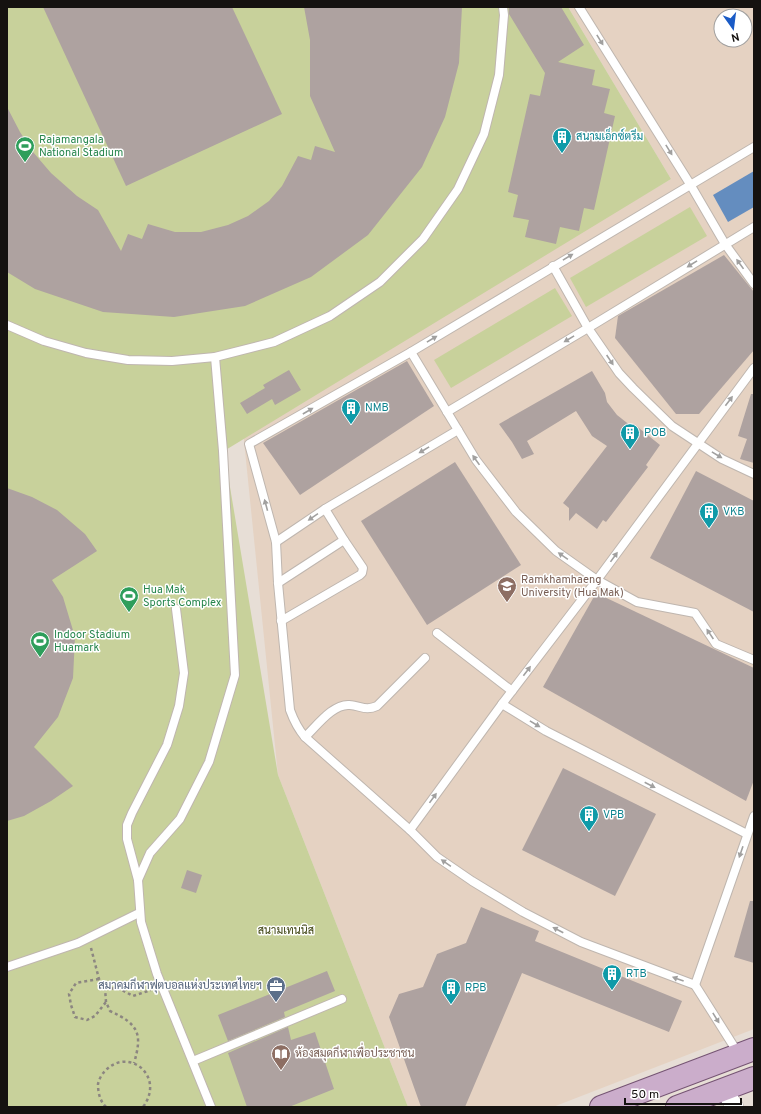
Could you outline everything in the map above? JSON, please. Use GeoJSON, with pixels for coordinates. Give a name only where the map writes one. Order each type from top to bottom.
{"type":"FeatureCollection","features":[{"type":"Feature","properties":{"kind":"main road"},"geometry":{"type":"LineString","coordinates":[[601,1107],[749,1055]]}},
{"type":"Feature","properties":{"kind":"main road"},"geometry":{"type":"LineString","coordinates":[[628,1107],[749,1055]]}},
{"type":"Feature","properties":{"kind":"main road"},"geometry":{"type":"LineString","coordinates":[[677,1107],[754,1078]]}},
{"type":"Feature","properties":{"kind":"main road"},"geometry":{"type":"LineString","coordinates":[[706,1107],[732,1103],[754,1089]]}},
{"type":"Feature","properties":{"kind":"lane"},"geometry":{"type":"LineString","coordinates":[[7,325],[44,341],[79,351],[128,360],[172,361],[215,357],[274,342],[330,316],[380,282],[423,239],[458,189],[484,134],[499,75],[504,15],[503,7]]}},
{"type":"Feature","properties":{"kind":"lane"},"geometry":{"type":"LineString","coordinates":[[579,7],[690,184],[725,244],[754,284]]}},
{"type":"Feature","properties":{"kind":"lane"},"geometry":{"type":"LineString","coordinates":[[749,1055],[695,985],[581,942],[523,912],[472,881],[437,857],[410,830],[299,730],[290,710],[278,583],[276,542],[249,444],[411,352],[754,146]]}},
{"type":"Feature","properties":{"kind":"lane"},"geometry":{"type":"LineString","coordinates":[[447,412],[588,328],[754,226]]}},
{"type":"Feature","properties":{"kind":"lane"},"geometry":{"type":"LineString","coordinates":[[553,266],[588,328],[624,378],[672,426],[722,459],[754,474]]}},
{"type":"Feature","properties":{"kind":"lane"},"geometry":{"type":"LineString","coordinates":[[411,352],[476,460],[516,512],[556,550],[597,580],[637,602],[696,613],[716,644],[754,660]]}},
{"type":"Feature","properties":{"kind":"lane"},"geometry":{"type":"LineString","coordinates":[[138,880],[150,853],[180,819],[209,762],[235,675],[224,451],[215,357]]}},
{"type":"Feature","properties":{"kind":"lane"},"geometry":{"type":"LineString","coordinates":[[410,830],[502,704],[597,580],[754,368]]}},
{"type":"Feature","properties":{"kind":"lane"},"geometry":{"type":"LineString","coordinates":[[276,542],[325,509],[458,430]]}},
{"type":"Feature","properties":{"kind":"lane"},"geometry":{"type":"LineString","coordinates":[[282,620],[362,573],[363,568],[361,564],[325,509]]}},
{"type":"Feature","properties":{"kind":"lane"},"geometry":{"type":"LineString","coordinates":[[278,583],[344,540]]}},
{"type":"Feature","properties":{"kind":"lane"},"geometry":{"type":"LineString","coordinates":[[176,609],[184,673],[178,706],[167,745],[127,825],[129,849],[138,880],[139,913],[143,930],[162,985],[211,1107]]}},
{"type":"Feature","properties":{"kind":"lane"},"geometry":{"type":"LineString","coordinates":[[437,633],[512,691]]}},
{"type":"Feature","properties":{"kind":"lane"},"geometry":{"type":"LineString","coordinates":[[305,737],[332,710],[338,707],[349,705],[368,709],[377,706],[425,658]]}},
{"type":"Feature","properties":{"kind":"lane"},"geometry":{"type":"LineString","coordinates":[[502,704],[546,731],[747,834]]}},
{"type":"Feature","properties":{"kind":"lane"},"geometry":{"type":"LineString","coordinates":[[695,985],[754,816]]}},
{"type":"Feature","properties":{"kind":"lane"},"geometry":{"type":"LineString","coordinates":[[7,967],[88,938],[139,913]]}},
{"type":"Feature","properties":{"kind":"lane"},"geometry":{"type":"LineString","coordinates":[[193,1061],[342,998]]}},
{"type":"Feature","properties":{"kind":"path"},"geometry":{"type":"LineString","coordinates":[[88,938],[99,979],[105,988],[106,1002],[110,1010],[125,1018],[136,1029],[138,1047],[134,1063]]}},
{"type":"Feature","properties":{"kind":"path"},"geometry":{"type":"LineString","coordinates":[[99,979],[76,983],[69,994],[70,1005],[75,1016],[87,1020],[94,1016],[106,1002]]}},
{"type":"Feature","properties":{"kind":"path"},"geometry":{"type":"LineString","coordinates":[[105,988],[120,989],[133,996],[146,993],[162,985]]}},
{"type":"Feature","properties":{"kind":"path"},"geometry":{"type":"LineString","coordinates":[[106,1107],[100,1098],[98,1090],[102,1073],[108,1067],[116,1063],[125,1062],[134,1063],[147,1074],[151,1092],[143,1107]]}},
{"type":"Feature","properties":{"kind":"shaded area","name":"Ramkhamhaeng University (Hua Mak)"},"geometry":{"type":"Polygon","coordinates":[[[568,7],[754,7],[754,1029],[553,1107],[408,1107],[278,775],[243,431],[671,179],[568,7]]]}},
{"type":"Feature","properties":{"kind":"green space","name":"Hua Mak Sports Complex"},"geometry":{"type":"Polygon","coordinates":[[[7,7],[568,7],[671,179],[224,451],[278,775],[408,1107],[7,1107],[7,7]]]}},
{"type":"Feature","properties":{"kind":"green space"},"geometry":{"type":"Polygon","coordinates":[[[690,207],[707,236],[586,307],[570,278],[690,207]]]}},
{"type":"Feature","properties":{"kind":"green space"},"geometry":{"type":"Polygon","coordinates":[[[555,288],[572,316],[451,388],[434,360],[555,288]]]}},
{"type":"Feature","properties":{"kind":"water"},"geometry":{"type":"Polygon","coordinates":[[[754,171],[754,207],[728,222],[713,195],[754,171]]]}},
{"type":"Feature","properties":{"kind":"building","name":"Rajamangala National Stadium"},"geometry":{"type":"Polygon","coordinates":[[[43,7],[232,7],[282,114],[126,186],[43,7]]]}},
{"type":"Feature","properties":{"kind":"building"},"geometry":{"type":"Polygon","coordinates":[[[304,7],[462,7],[459,63],[445,117],[422,167],[368,235],[311,277],[245,306],[174,317],[103,312],[35,289],[7,272],[7,107],[20,132],[33,152],[51,173],[77,196],[98,210],[121,251],[128,234],[142,239],[148,224],[175,232],[201,232],[228,225],[248,216],[269,201],[282,186],[298,156],[311,160],[315,146],[335,152],[310,96],[310,40],[304,7]]]}},
{"type":"Feature","properties":{"kind":"building","name":"สนามเอ็กซ์ตรีม"},"geometry":{"type":"Polygon","coordinates":[[[509,7],[561,7],[584,45],[558,62],[595,70],[592,85],[610,89],[604,113],[615,116],[594,210],[584,208],[579,231],[560,227],[556,244],[525,237],[529,220],[513,217],[518,195],[508,192],[530,94],[540,96],[545,73],[509,14],[509,7]]]}},
{"type":"Feature","properties":{"kind":"building"},"geometry":{"type":"Polygon","coordinates":[[[724,255],[754,292],[754,350],[699,414],[676,414],[615,338],[618,316],[724,255]]]}},
{"type":"Feature","properties":{"kind":"building","name":"NMB"},"geometry":{"type":"Polygon","coordinates":[[[407,361],[434,406],[300,495],[263,443],[407,361]]]}},
{"type":"Feature","properties":{"kind":"building"},"geometry":{"type":"Polygon","coordinates":[[[289,370],[301,390],[275,405],[272,399],[247,414],[240,403],[265,388],[263,385],[289,370]]]}},
{"type":"Feature","properties":{"kind":"building","name":"POB"},"geometry":{"type":"Polygon","coordinates":[[[592,371],[605,393],[607,402],[617,415],[631,426],[634,424],[660,445],[646,465],[648,467],[606,522],[603,520],[597,529],[576,513],[569,521],[569,508],[563,503],[607,446],[592,436],[576,411],[527,441],[534,454],[522,459],[499,424],[592,371]]]}},
{"type":"Feature","properties":{"kind":"building"},"geometry":{"type":"Polygon","coordinates":[[[751,394],[754,394],[754,463],[740,459],[747,439],[738,436],[751,394]]]}},
{"type":"Feature","properties":{"kind":"building"},"geometry":{"type":"Polygon","coordinates":[[[455,462],[521,565],[427,625],[361,521],[455,462]]]}},
{"type":"Feature","properties":{"kind":"building","name":"VKB"},"geometry":{"type":"Polygon","coordinates":[[[696,471],[754,501],[754,612],[650,558],[696,471]]]}},
{"type":"Feature","properties":{"kind":"building","name":"Indoor Stadium Huamark"},"geometry":{"type":"Polygon","coordinates":[[[7,488],[32,497],[57,510],[85,534],[97,551],[52,580],[63,597],[75,637],[73,678],[58,717],[34,747],[73,786],[51,801],[24,816],[7,821],[7,488]]]}},
{"type":"Feature","properties":{"kind":"building"},"geometry":{"type":"Polygon","coordinates":[[[596,593],[754,668],[754,780],[746,801],[543,687],[596,593]]]}},
{"type":"Feature","properties":{"kind":"building","name":"VPB"},"geometry":{"type":"Polygon","coordinates":[[[563,768],[656,814],[615,896],[522,850],[563,768]]]}},
{"type":"Feature","properties":{"kind":"building"},"geometry":{"type":"Polygon","coordinates":[[[187,870],[202,875],[196,893],[181,888],[187,870]]]}},
{"type":"Feature","properties":{"kind":"building"},"geometry":{"type":"Polygon","coordinates":[[[750,901],[754,901],[754,963],[734,957],[750,901]]]}},
{"type":"Feature","properties":{"kind":"building","name":"RPB"},"geometry":{"type":"Polygon","coordinates":[[[481,907],[539,931],[535,941],[682,1001],[669,1032],[522,973],[465,1107],[421,1107],[389,1017],[399,994],[423,987],[437,954],[466,943],[481,907]]]}},
{"type":"Feature","properties":{"kind":"building","name":"สมาคมกีฬาฟุตบอลแห่งประเทศไทยฯ"},"geometry":{"type":"Polygon","coordinates":[[[327,971],[335,991],[284,1012],[285,1017],[228,1041],[218,1015],[327,971]]]}},
{"type":"Feature","properties":{"kind":"building","name":"ห้องสมุดกีฬาเพื่อประชาชน"},"geometry":{"type":"Polygon","coordinates":[[[288,1027],[291,1040],[315,1032],[334,1089],[289,1107],[247,1107],[228,1053],[288,1027]]]}},
{"type":"Feature","properties":{"kind":"place","name":"สนามเอ็กซ์ตรีม"},"geometry":{"type":"Point","coordinates":[562,154]}},
{"type":"Feature","properties":{"kind":"place","name":"Rajamangala National Stadium"},"geometry":{"type":"Point","coordinates":[25,163]}},
{"type":"Feature","properties":{"kind":"place","name":"NMB"},"geometry":{"type":"Point","coordinates":[351,425]}},
{"type":"Feature","properties":{"kind":"place","name":"POB"},"geometry":{"type":"Point","coordinates":[630,450]}},
{"type":"Feature","properties":{"kind":"place","name":"VKB"},"geometry":{"type":"Point","coordinates":[709,529]}},
{"type":"Feature","properties":{"kind":"place","name":"Ramkhamhaeng University (Hua Mak)"},"geometry":{"type":"Point","coordinates":[507,603]}},
{"type":"Feature","properties":{"kind":"place","name":"Hua Mak Sports Complex"},"geometry":{"type":"Point","coordinates":[129,613]}},
{"type":"Feature","properties":{"kind":"place","name":"Indoor Stadium Huamark"},"geometry":{"type":"Point","coordinates":[40,658]}},
{"type":"Feature","properties":{"kind":"place","name":"VPB"},"geometry":{"type":"Point","coordinates":[589,832]}},
{"type":"Feature","properties":{"kind":"place","name":"RTB"},"geometry":{"type":"Point","coordinates":[612,991]}},
{"type":"Feature","properties":{"kind":"place","name":"สมาคมกีฬาฟุตบอลแห่งประเทศไทยฯ"},"geometry":{"type":"Point","coordinates":[276,1003]}},
{"type":"Feature","properties":{"kind":"place","name":"RPB"},"geometry":{"type":"Point","coordinates":[451,1005]}},
{"type":"Feature","properties":{"kind":"place","name":"ห้องสมุดกีฬาเพื่อประชาชน"},"geometry":{"type":"Point","coordinates":[281,1071]}},
{"type":"Feature","properties":{"kind":"park label","name":"สนามเทนนิส"},"geometry":{"type":"Point","coordinates":[286,931]}}]}
